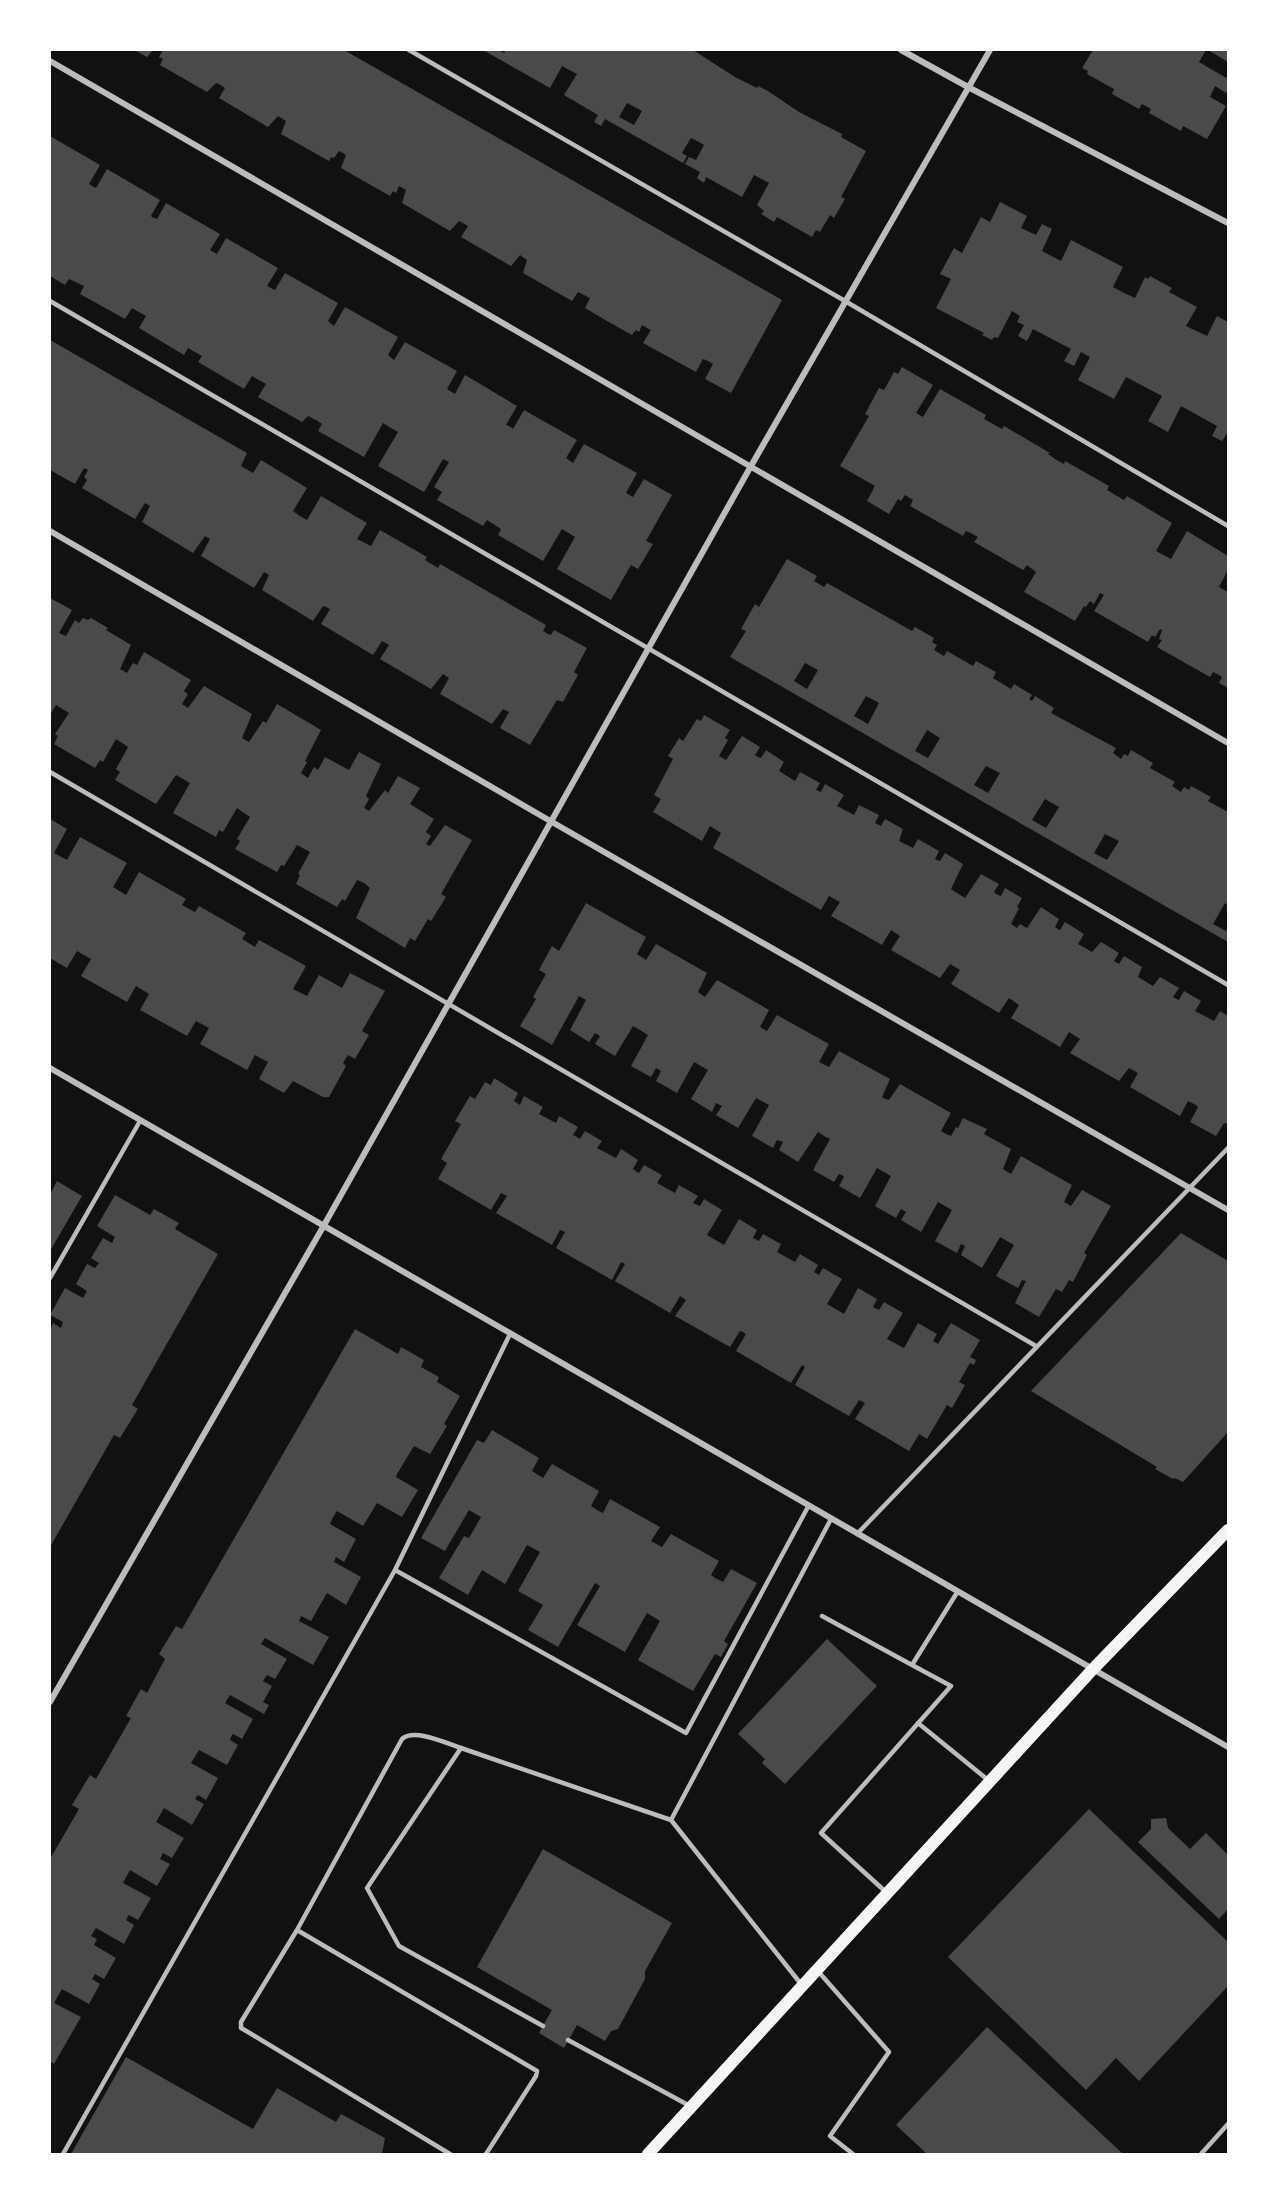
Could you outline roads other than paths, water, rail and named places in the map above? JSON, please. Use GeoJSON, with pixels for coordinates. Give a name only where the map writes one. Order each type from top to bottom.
{"type":"FeatureCollection","features":[{"type":"Feature","properties":{"kind":"main road"},"geometry":{"type":"LineString","coordinates":[[648,2154],[1093,1669],[1228,1530]]}},
{"type":"Feature","properties":{"kind":"street"},"geometry":{"type":"LineString","coordinates":[[901,50],[1228,223]]}},
{"type":"Feature","properties":{"kind":"street"},"geometry":{"type":"LineString","coordinates":[[50,1702],[323,1227],[751,466],[990,50]]}},
{"type":"Feature","properties":{"kind":"street"},"geometry":{"type":"LineString","coordinates":[[50,61],[1228,743]]}},
{"type":"Feature","properties":{"kind":"street"},"geometry":{"type":"LineString","coordinates":[[50,531],[1228,1210]]}},
{"type":"Feature","properties":{"kind":"street"},"geometry":{"type":"LineString","coordinates":[[50,1068],[1228,1747]]}},
{"type":"Feature","properties":{"kind":"lane"},"geometry":{"type":"LineString","coordinates":[[410,50],[845,301],[1228,526]]}},
{"type":"Feature","properties":{"kind":"lane"},"geometry":{"type":"LineString","coordinates":[[50,301],[1228,985]]}},
{"type":"Feature","properties":{"kind":"lane"},"geometry":{"type":"LineString","coordinates":[[50,772],[1036,1346]]}},
{"type":"Feature","properties":{"kind":"lane"},"geometry":{"type":"LineString","coordinates":[[50,1278],[140,1121]]}},
{"type":"Feature","properties":{"kind":"lane"},"geometry":{"type":"LineString","coordinates":[[856,1534],[1228,1148]]}},
{"type":"Feature","properties":{"kind":"lane"},"geometry":{"type":"LineString","coordinates":[[63,2154],[395,1570],[510,1334]]}},
{"type":"Feature","properties":{"kind":"lane"},"geometry":{"type":"LineString","coordinates":[[395,1570],[686,1733],[809,1505]]}},
{"type":"Feature","properties":{"kind":"lane"},"geometry":{"type":"LineString","coordinates":[[670,1820],[831,1519]]}},
{"type":"Feature","properties":{"kind":"lane"},"geometry":{"type":"LineString","coordinates":[[912,1665],[958,1591]]}},
{"type":"Feature","properties":{"kind":"lane"},"geometry":{"type":"LineString","coordinates":[[822,1616],[951,1686],[821,1833],[887,1893]]}},
{"type":"Feature","properties":{"kind":"lane"},"geometry":{"type":"LineString","coordinates":[[918,1723],[990,1782]]}},
{"type":"Feature","properties":{"kind":"lane"},"geometry":{"type":"LineString","coordinates":[[450,2154],[242,2028],[242,2019],[297,1930],[406,1735],[416,1734],[462,1748],[670,1820],[803,1986]]}},
{"type":"Feature","properties":{"kind":"lane"},"geometry":{"type":"LineString","coordinates":[[462,1748],[367,1888],[399,1946],[543,2025]]}},
{"type":"Feature","properties":{"kind":"lane"},"geometry":{"type":"LineString","coordinates":[[297,1930],[537,2071],[486,2154]]}},
{"type":"Feature","properties":{"kind":"lane"},"geometry":{"type":"LineString","coordinates":[[817,1970],[889,2052],[830,2136],[853,2154]]}},
{"type":"Feature","properties":{"kind":"lane"},"geometry":{"type":"LineString","coordinates":[[568,2040],[692,2107]]}},
{"type":"Feature","properties":{"kind":"lane"},"geometry":{"type":"LineString","coordinates":[[1201,2154],[1228,2125]]}}]}
